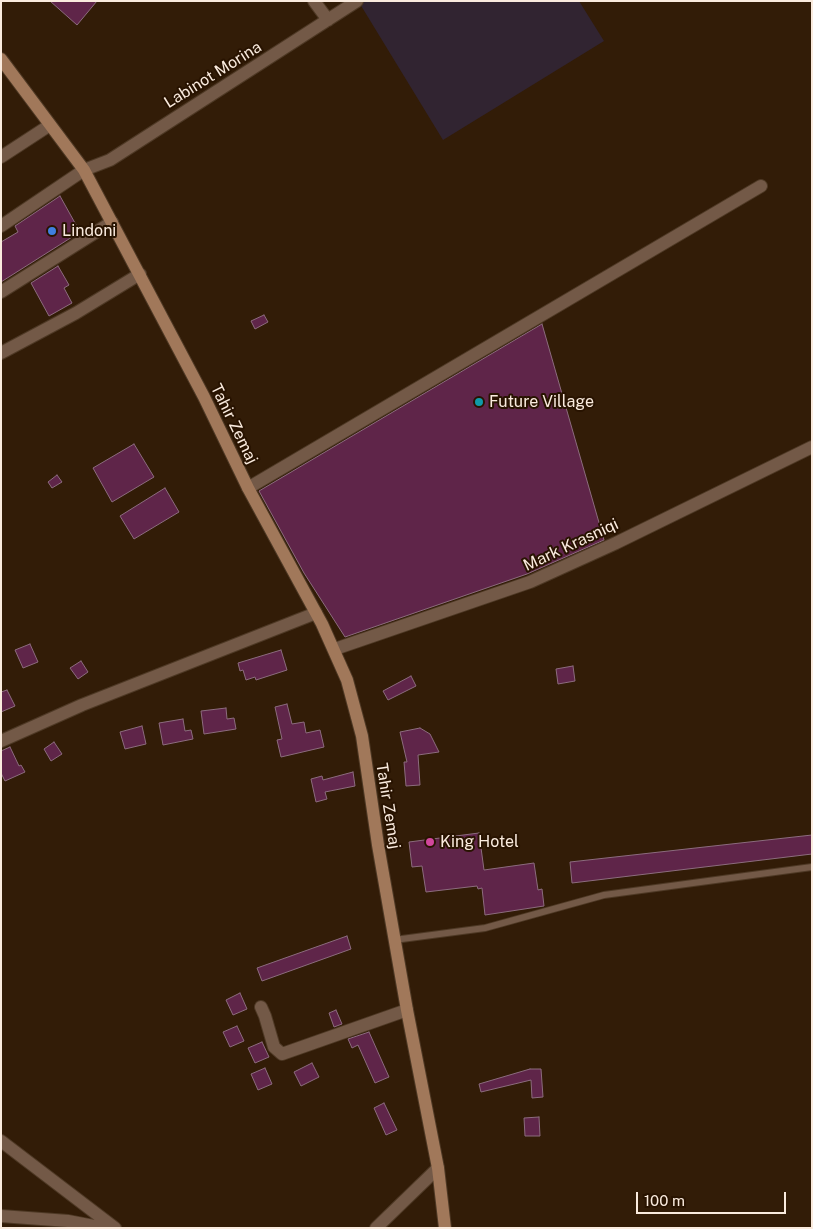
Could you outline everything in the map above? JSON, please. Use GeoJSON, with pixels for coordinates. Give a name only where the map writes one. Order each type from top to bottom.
{"type":"FeatureCollection","features":[{"type":"Feature","properties":{"kind":"main road","name":"Tahir Zemaj"},"geometry":{"type":"LineString","coordinates":[[1,59],[84,170],[204,397],[248,488],[335,649],[362,736],[394,940],[431,1142],[438,1168],[445,1228]]}},
{"type":"Feature","properties":{"kind":"street"},"geometry":{"type":"LineString","coordinates":[[314,1],[328,20]]}},
{"type":"Feature","properties":{"kind":"street","name":"Labinot Morina"},"geometry":{"type":"LineString","coordinates":[[1,226],[84,170],[110,160],[357,1]]}},
{"type":"Feature","properties":{"kind":"street"},"geometry":{"type":"LineString","coordinates":[[1,157],[50,125]]}},
{"type":"Feature","properties":{"kind":"street"},"geometry":{"type":"LineString","coordinates":[[248,488],[761,186]]}},
{"type":"Feature","properties":{"kind":"street"},"geometry":{"type":"LineString","coordinates":[[1,292],[112,222]]}},
{"type":"Feature","properties":{"kind":"street"},"geometry":{"type":"LineString","coordinates":[[1,353],[76,313],[140,274]]}},
{"type":"Feature","properties":{"kind":"street","name":"Mark Krasniqi"},"geometry":{"type":"LineString","coordinates":[[335,649],[530,582],[616,543],[812,447]]}},
{"type":"Feature","properties":{"kind":"street"},"geometry":{"type":"LineString","coordinates":[[1,741],[82,705],[316,613]]}},
{"type":"Feature","properties":{"kind":"street"},"geometry":{"type":"LineString","coordinates":[[261,1008],[266,1016],[274,1047],[282,1054],[407,1010]]}},
{"type":"Feature","properties":{"kind":"street"},"geometry":{"type":"LineString","coordinates":[[1,1141],[115,1228]]}},
{"type":"Feature","properties":{"kind":"street"},"geometry":{"type":"LineString","coordinates":[[376,1228],[438,1168]]}},
{"type":"Feature","properties":{"kind":"street"},"geometry":{"type":"LineString","coordinates":[[1,1216],[68,1221],[104,1228]]}},
{"type":"Feature","properties":{"kind":"lane"},"geometry":{"type":"LineString","coordinates":[[394,940],[485,928],[604,896],[812,867]]}},
{"type":"Feature","properties":{"kind":"shaded area"},"geometry":{"type":"Polygon","coordinates":[[[363,1],[579,1],[604,41],[443,140],[360,4],[363,1]]]}},
{"type":"Feature","properties":{"kind":"building"},"geometry":{"type":"Polygon","coordinates":[[[50,1],[97,1],[77,25],[50,1]]]}},
{"type":"Feature","properties":{"kind":"building"},"geometry":{"type":"Polygon","coordinates":[[[60,196],[80,232],[1,282],[1,242],[18,232],[15,226],[60,196]]]}},
{"type":"Feature","properties":{"kind":"building"},"geometry":{"type":"Polygon","coordinates":[[[58,266],[69,285],[64,288],[72,303],[49,316],[31,283],[58,266]]]}},
{"type":"Feature","properties":{"kind":"building"},"geometry":{"type":"Polygon","coordinates":[[[264,315],[268,322],[255,329],[251,321],[264,315]]]}},
{"type":"Feature","properties":{"kind":"building","name":"Future Village"},"geometry":{"type":"Polygon","coordinates":[[[542,324],[604,540],[527,574],[345,637],[304,573],[259,491],[542,324]]]}},
{"type":"Feature","properties":{"kind":"building"},"geometry":{"type":"Polygon","coordinates":[[[134,444],[154,477],[112,502],[93,468],[134,444]]]}},
{"type":"Feature","properties":{"kind":"building"},"geometry":{"type":"Polygon","coordinates":[[[57,475],[62,482],[52,488],[48,482],[57,475]]]}},
{"type":"Feature","properties":{"kind":"building"},"geometry":{"type":"Polygon","coordinates":[[[165,488],[179,512],[134,539],[120,516],[165,488]]]}},
{"type":"Feature","properties":{"kind":"building"},"geometry":{"type":"Polygon","coordinates":[[[30,644],[38,662],[23,668],[15,650],[30,644]]]}},
{"type":"Feature","properties":{"kind":"building"},"geometry":{"type":"Polygon","coordinates":[[[281,650],[287,670],[256,680],[255,677],[246,680],[243,670],[240,671],[238,663],[281,650]]]}},
{"type":"Feature","properties":{"kind":"building"},"geometry":{"type":"Polygon","coordinates":[[[81,661],[88,672],[78,679],[70,668],[81,661]]]}},
{"type":"Feature","properties":{"kind":"building"},"geometry":{"type":"Polygon","coordinates":[[[573,666],[575,681],[558,684],[556,669],[573,666]]]}},
{"type":"Feature","properties":{"kind":"building"},"geometry":{"type":"Polygon","coordinates":[[[411,676],[416,686],[388,700],[383,691],[411,676]]]}},
{"type":"Feature","properties":{"kind":"building"},"geometry":{"type":"Polygon","coordinates":[[[7,690],[15,706],[1,712],[1,692],[7,690]]]}},
{"type":"Feature","properties":{"kind":"building"},"geometry":{"type":"Polygon","coordinates":[[[287,704],[292,724],[304,722],[306,733],[320,730],[324,747],[281,757],[277,740],[282,739],[275,707],[287,704]]]}},
{"type":"Feature","properties":{"kind":"building"},"geometry":{"type":"Polygon","coordinates":[[[226,708],[227,719],[234,718],[236,729],[204,734],[201,711],[226,708]]]}},
{"type":"Feature","properties":{"kind":"building"},"geometry":{"type":"Polygon","coordinates":[[[183,719],[185,731],[191,730],[193,739],[163,745],[159,723],[183,719]]]}},
{"type":"Feature","properties":{"kind":"building"},"geometry":{"type":"Polygon","coordinates":[[[142,726],[146,744],[125,749],[120,732],[142,726]]]}},
{"type":"Feature","properties":{"kind":"building"},"geometry":{"type":"Polygon","coordinates":[[[420,728],[430,734],[439,752],[418,755],[420,785],[406,786],[404,762],[407,762],[400,732],[420,728]]]}},
{"type":"Feature","properties":{"kind":"building"},"geometry":{"type":"Polygon","coordinates":[[[54,742],[62,754],[51,761],[44,749],[54,742]]]}},
{"type":"Feature","properties":{"kind":"building"},"geometry":{"type":"Polygon","coordinates":[[[10,747],[19,766],[21,765],[25,772],[5,781],[1,773],[1,751],[10,747]]]}},
{"type":"Feature","properties":{"kind":"building"},"geometry":{"type":"Polygon","coordinates":[[[353,772],[355,786],[325,792],[327,799],[316,802],[311,779],[322,776],[323,780],[353,772]]]}},
{"type":"Feature","properties":{"kind":"building"},"geometry":{"type":"Polygon","coordinates":[[[479,833],[484,870],[534,863],[538,890],[542,889],[544,906],[485,915],[482,888],[478,889],[477,886],[426,892],[422,866],[412,867],[409,842],[479,833]]]}},
{"type":"Feature","properties":{"kind":"building"},"geometry":{"type":"Polygon","coordinates":[[[812,835],[812,854],[572,883],[570,862],[812,835]]]}},
{"type":"Feature","properties":{"kind":"building"},"geometry":{"type":"Polygon","coordinates":[[[347,936],[351,949],[262,981],[257,968],[347,936]]]}},
{"type":"Feature","properties":{"kind":"building"},"geometry":{"type":"Polygon","coordinates":[[[240,993],[247,1009],[233,1015],[226,1000],[240,993]]]}},
{"type":"Feature","properties":{"kind":"building"},"geometry":{"type":"Polygon","coordinates":[[[336,1010],[342,1024],[334,1027],[329,1013],[336,1010]]]}},
{"type":"Feature","properties":{"kind":"building"},"geometry":{"type":"Polygon","coordinates":[[[237,1026],[244,1041],[230,1047],[223,1032],[237,1026]]]}},
{"type":"Feature","properties":{"kind":"building"},"geometry":{"type":"Polygon","coordinates":[[[369,1032],[389,1077],[375,1083],[358,1045],[352,1048],[348,1039],[369,1032]]]}},
{"type":"Feature","properties":{"kind":"building"},"geometry":{"type":"Polygon","coordinates":[[[262,1042],[269,1057],[255,1063],[248,1048],[262,1042]]]}},
{"type":"Feature","properties":{"kind":"building"},"geometry":{"type":"Polygon","coordinates":[[[312,1063],[319,1077],[301,1086],[294,1072],[312,1063]]]}},
{"type":"Feature","properties":{"kind":"building"},"geometry":{"type":"Polygon","coordinates":[[[265,1068],[272,1084],[258,1090],[251,1074],[265,1068]]]}},
{"type":"Feature","properties":{"kind":"building"},"geometry":{"type":"Polygon","coordinates":[[[530,1069],[541,1069],[543,1097],[532,1098],[531,1080],[481,1092],[479,1084],[530,1069]]]}},
{"type":"Feature","properties":{"kind":"building"},"geometry":{"type":"Polygon","coordinates":[[[384,1103],[397,1130],[386,1135],[374,1108],[384,1103]]]}},
{"type":"Feature","properties":{"kind":"building"},"geometry":{"type":"Polygon","coordinates":[[[539,1117],[540,1136],[525,1136],[524,1118],[539,1117]]]}},
{"type":"Feature","properties":{"kind":"place","name":"Lindoni"},"geometry":{"type":"Point","coordinates":[52,231]}},
{"type":"Feature","properties":{"kind":"place","name":"Future Village"},"geometry":{"type":"Point","coordinates":[479,402]}},
{"type":"Feature","properties":{"kind":"place","name":"King Hotel"},"geometry":{"type":"Point","coordinates":[430,842]}}]}
